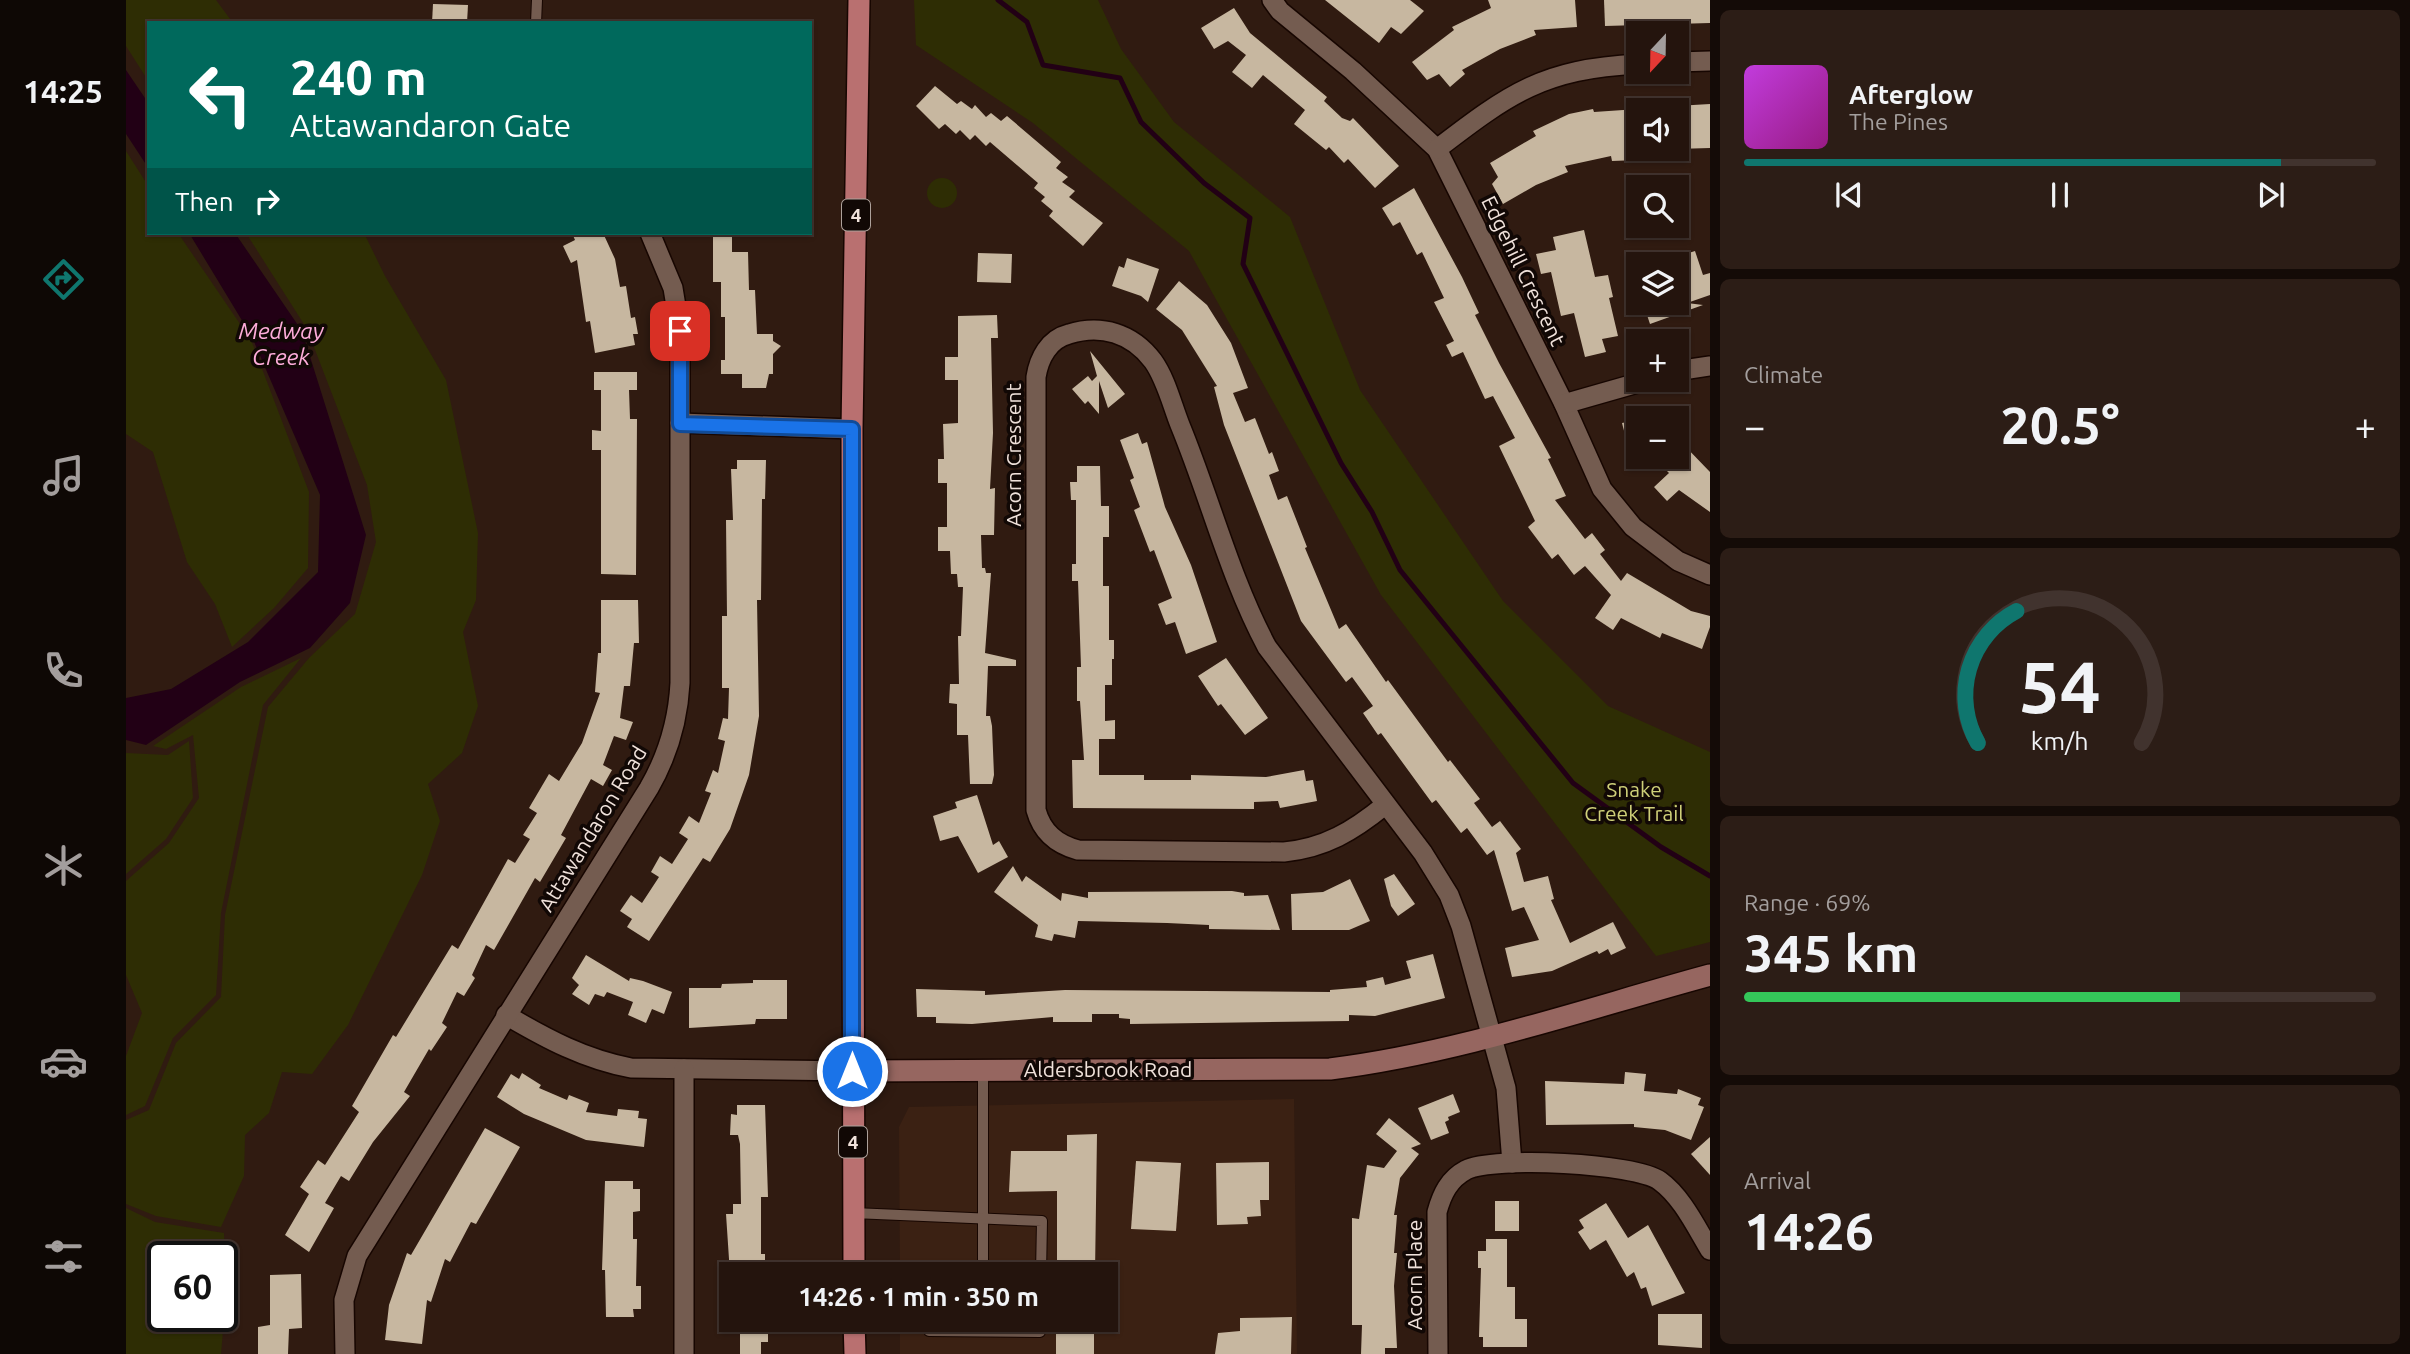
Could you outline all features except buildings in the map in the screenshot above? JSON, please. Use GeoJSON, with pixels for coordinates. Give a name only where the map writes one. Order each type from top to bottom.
{"type":"FeatureCollection","features":[{"type":"Feature","properties":{"kind":"main road","name":"4"},"geometry":{"type":"LineString","coordinates":[[854,1262],[852,429],[859,0]]}},
{"type":"Feature","properties":{"kind":"main road"},"geometry":{"type":"LineString","coordinates":[[854,1332],[855,1354]]}},
{"type":"Feature","properties":{"kind":"street","name":"Edgehill Crescent"},"geometry":{"type":"LineString","coordinates":[[1272,0],[1280,11],[1353,71],[1437,149],[1564,404],[1602,489],[1633,527],[1678,561],[1710,575]]}},
{"type":"Feature","properties":{"kind":"street"},"geometry":{"type":"LineString","coordinates":[[1689,62],[1710,61]]}},
{"type":"Feature","properties":{"kind":"street"},"geometry":{"type":"LineString","coordinates":[[1437,149],[1492,107],[1530,85],[1574,70],[1626,65]]}},
{"type":"Feature","properties":{"kind":"street","name":"Attawandaron Road"},"geometry":{"type":"LineString","coordinates":[[345,1354],[344,1300],[357,1256],[649,788],[662,765],[674,729],[680,683],[680,331],[673,288],[651,235]]}},
{"type":"Feature","properties":{"kind":"street","name":"Acorn Crescent"},"geometry":{"type":"LineString","coordinates":[[1385,805],[1354,830],[1330,842],[1306,850],[1284,852],[1078,849],[1056,841],[1040,823],[1036,810],[1036,377],[1045,350],[1064,335],[1090,328],[1110,331],[1130,339],[1152,360],[1261,636],[1423,853],[1449,895],[1491,1034]]}},
{"type":"Feature","properties":{"kind":"street"},"geometry":{"type":"LineString","coordinates":[[1689,369],[1710,366]]}},
{"type":"Feature","properties":{"kind":"street"},"geometry":{"type":"LineString","coordinates":[[1564,404],[1626,386]]}},
{"type":"Feature","properties":{"kind":"street"},"geometry":{"type":"LineString","coordinates":[[680,424],[852,429]]}},
{"type":"Feature","properties":{"kind":"street","name":"Aldersbrook Road"},"geometry":{"type":"LineString","coordinates":[[506,1015],[555,1043],[597,1061],[631,1068],[852,1071],[1330,1069],[1377,1063],[1710,975]]}},
{"type":"Feature","properties":{"kind":"street"},"geometry":{"type":"LineString","coordinates":[[1491,1034],[1506,1088],[1512,1163]]}},
{"type":"Feature","properties":{"kind":"street"},"geometry":{"type":"LineString","coordinates":[[684,1069],[684,1354]]}},
{"type":"Feature","properties":{"kind":"street","name":"Acorn Place"},"geometry":{"type":"LineString","coordinates":[[1437,1354],[1437,1212],[1443,1192],[1452,1180],[1468,1169],[1488,1163],[1512,1163],[1622,1168],[1644,1173],[1669,1188],[1710,1250]]}},
{"type":"Feature","properties":{"kind":"lane"},"geometry":{"type":"LineString","coordinates":[[536,21],[537,0]]}},
{"type":"Feature","properties":{"kind":"lane"},"geometry":{"type":"LineString","coordinates":[[982,1262],[980,1218],[983,1070]]}},
{"type":"Feature","properties":{"kind":"lane"},"geometry":{"type":"LineString","coordinates":[[853,1213],[1042,1221],[1041,1262]]}},
{"type":"Feature","properties":{"kind":"lane"},"geometry":{"type":"LineString","coordinates":[[957,1332],[1040,1332]]}},
{"type":"Feature","properties":{"kind":"shaded area"},"geometry":{"type":"Polygon","coordinates":[[[1294,1099],[1297,1354],[900,1354],[900,1332],[1118,1332],[1118,1262],[900,1262],[899,1127],[909,1107],[1294,1099]]]}},
{"type":"Feature","properties":{"kind":"green space"},"geometry":{"type":"Polygon","coordinates":[[[126,0],[216,0],[232,21],[147,21],[147,79],[126,46],[126,0]]]}},
{"type":"Feature","properties":{"kind":"green space","name":"Snake Creek Trail"},"geometry":{"type":"Polygon","coordinates":[[[914,0],[1098,0],[1121,49],[1174,122],[1290,217],[1360,390],[1503,601],[1608,706],[1710,752],[1710,942],[1656,956],[1381,595],[1189,251],[1033,123],[916,45],[914,0]]]}},
{"type":"Feature","properties":{"kind":"green space"},"geometry":{"type":"Polygon","coordinates":[[[126,151],[147,184],[147,235],[179,235],[251,340],[309,492],[308,568],[274,608],[232,647],[215,604],[187,562],[153,452],[126,434],[126,151]]]}},
{"type":"Feature","properties":{"kind":"green space"},"geometry":{"type":"Polygon","coordinates":[[[942,178],[948,179],[956,187],[956,199],[948,207],[942,208],[936,207],[928,199],[927,193],[928,187],[936,179],[942,178]]]}},
{"type":"Feature","properties":{"kind":"green space"},"geometry":{"type":"Polygon","coordinates":[[[247,235],[365,235],[385,276],[446,380],[478,533],[476,600],[463,632],[478,706],[462,753],[428,784],[440,821],[422,875],[348,1025],[312,1074],[282,1072],[269,1113],[245,1135],[244,1176],[221,1227],[156,1216],[126,1204],[126,1120],[149,1110],[176,1043],[221,997],[225,915],[268,707],[309,658],[355,614],[376,542],[367,485],[307,329],[247,235]]]}},
{"type":"Feature","properties":{"kind":"green space"},"geometry":{"type":"Polygon","coordinates":[[[301,658],[263,705],[221,913],[216,995],[173,1038],[145,1106],[126,1115],[126,1056],[142,1013],[126,975],[126,881],[169,843],[199,798],[193,735],[166,749],[153,746],[241,687],[301,658]]]}},
{"type":"Feature","properties":{"kind":"green space"},"geometry":{"type":"Polygon","coordinates":[[[189,741],[193,798],[166,839],[126,874],[126,753],[168,755],[189,741]]]}},
{"type":"Feature","properties":{"kind":"green space"},"geometry":{"type":"Polygon","coordinates":[[[126,1208],[155,1222],[224,1233],[224,1241],[147,1241],[147,1332],[223,1332],[221,1354],[126,1354],[126,1208]]]}},
{"type":"Feature","properties":{"kind":"water"},"geometry":{"type":"Polygon","coordinates":[[[126,70],[147,101],[147,166],[126,134],[126,70]]]}},
{"type":"Feature","properties":{"kind":"water","name":"Medway Creek"},"geometry":{"type":"Polygon","coordinates":[[[190,235],[236,235],[302,331],[366,535],[350,603],[310,648],[240,682],[146,745],[126,740],[126,698],[171,689],[248,642],[318,572],[320,495],[252,337],[190,235]]]}},
{"type":"Feature","properties":{"kind":"waterway"},"geometry":{"type":"LineString","coordinates":[[998,0],[1027,22],[1043,65],[1120,78],[1141,122],[1204,183],[1250,218],[1243,264],[1341,463],[1372,512],[1400,570],[1573,783],[1661,847],[1710,876]]}},
{"type":"Feature","properties":{"kind":"route"},"geometry":{"type":"LineString","coordinates":[[680,331],[680,424],[852,429],[852,1071]]}}]}
